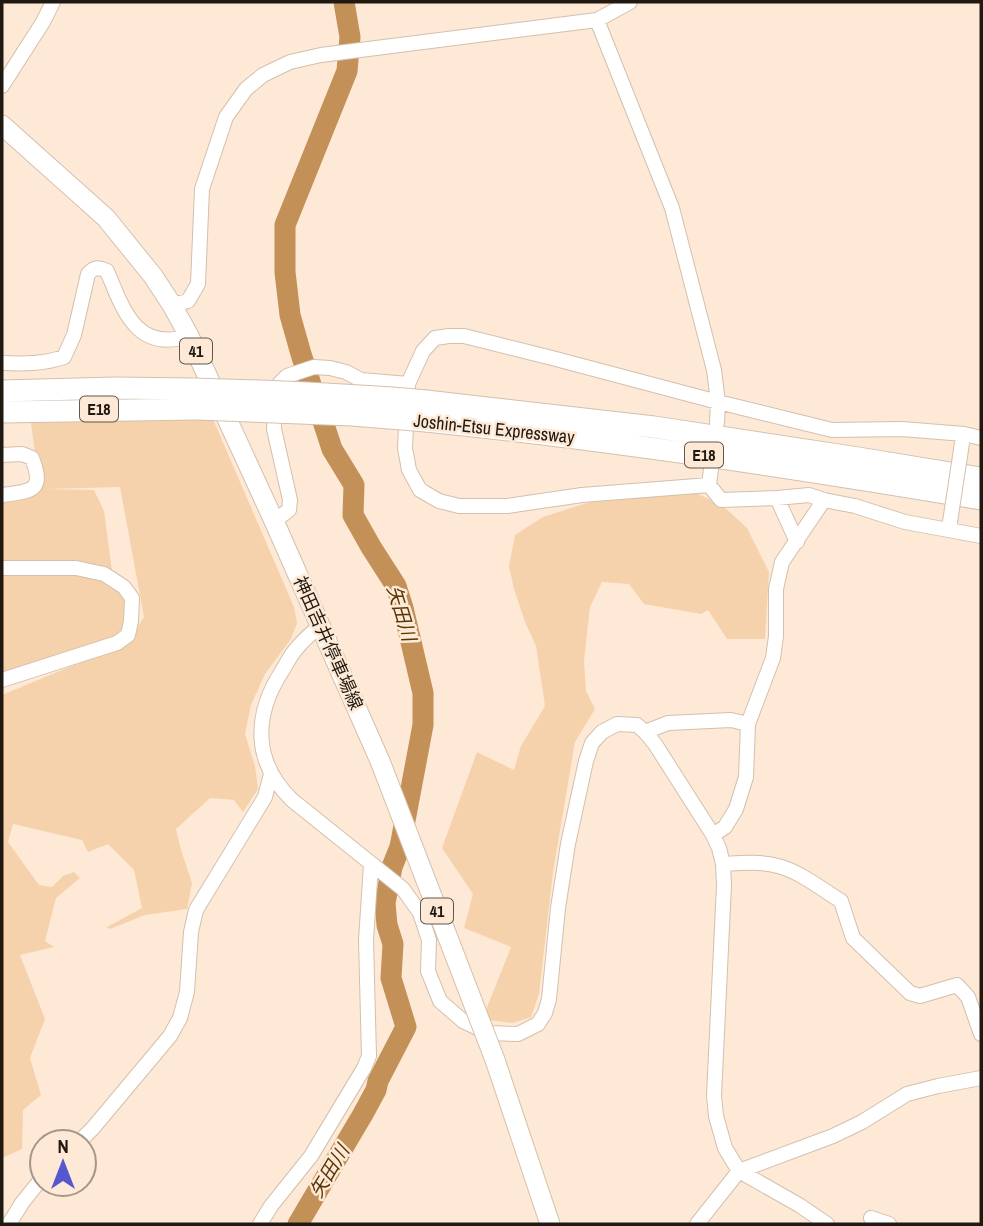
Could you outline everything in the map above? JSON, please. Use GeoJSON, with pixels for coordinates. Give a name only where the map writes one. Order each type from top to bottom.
{"type":"FeatureCollection","features":[{"type":"Feature","properties":{"kind":"highway","name":"Joshin-Etsu Expressway"},"geometry":{"type":"LineString","coordinates":[[2,391],[116,388],[195,399]]}},
{"type":"Feature","properties":{"kind":"highway","name":"Joshin-Etsu Expressway"},"geometry":{"type":"LineString","coordinates":[[2,412],[195,399],[354,395],[560,436],[688,452],[981,499]]}},
{"type":"Feature","properties":{"kind":"highway","name":"Joshin-Etsu Expressway"},"geometry":{"type":"LineString","coordinates":[[426,411],[654,426],[981,478]]}},
{"type":"Feature","properties":{"kind":"main road","name":"神田吉井停車場線"},"geometry":{"type":"LineString","coordinates":[[2,125],[106,218],[153,276],[189,335],[380,761],[495,1060],[550,1224]]}},
{"type":"Feature","properties":{"kind":"street"},"geometry":{"type":"LineString","coordinates":[[2,86],[53,2]]}},
{"type":"Feature","properties":{"kind":"street"},"geometry":{"type":"LineString","coordinates":[[172,305],[188,301],[198,284],[202,189],[226,117],[246,89],[263,75],[290,62],[321,55],[597,20],[630,2]]}},
{"type":"Feature","properties":{"kind":"street"},"geometry":{"type":"LineString","coordinates":[[597,20],[672,208],[714,370],[718,402],[717,423]]}},
{"type":"Feature","properties":{"kind":"street"},"geometry":{"type":"LineString","coordinates":[[2,363],[29,364],[65,357],[74,335],[88,274],[99,268],[107,271],[126,315],[135,326],[146,334],[163,339],[174,340],[189,335]]}},
{"type":"Feature","properties":{"kind":"street"},"geometry":{"type":"LineString","coordinates":[[709,485],[582,495],[506,506],[459,506],[439,501],[420,490],[409,470],[405,448],[408,384],[423,351],[435,338],[464,336],[832,430],[902,429],[981,438]]}},
{"type":"Feature","properties":{"kind":"street"},"geometry":{"type":"LineString","coordinates":[[274,521],[289,510],[290,500],[274,429],[275,394],[280,383],[287,376],[314,367],[346,372],[361,380],[408,384]]}},
{"type":"Feature","properties":{"kind":"street"},"geometry":{"type":"LineString","coordinates":[[949,526],[963,438]]}},
{"type":"Feature","properties":{"kind":"street"},"geometry":{"type":"LineString","coordinates":[[2,455],[22,454],[32,458],[38,479],[28,492],[2,495]]}},
{"type":"Feature","properties":{"kind":"street"},"geometry":{"type":"LineString","coordinates":[[711,469],[709,485],[721,500],[809,495],[905,522],[949,526],[981,536]]}},
{"type":"Feature","properties":{"kind":"street"},"geometry":{"type":"LineString","coordinates":[[778,498],[797,542]]}},
{"type":"Feature","properties":{"kind":"street"},"geometry":{"type":"LineString","coordinates":[[713,835],[725,827],[736,809],[746,777],[748,724],[773,658],[776,589],[782,562],[824,500]]}},
{"type":"Feature","properties":{"kind":"street"},"geometry":{"type":"LineString","coordinates":[[2,568],[76,568],[104,574],[124,587],[132,598],[128,635],[117,643],[2,680]]}},
{"type":"Feature","properties":{"kind":"street"},"geometry":{"type":"LineString","coordinates":[[321,625],[296,648],[273,684],[262,718],[265,761],[281,789],[292,800],[403,890],[420,913],[429,940],[428,971],[440,1001],[463,1021],[488,1033],[519,1034],[538,1024],[545,1013],[568,844],[592,743],[602,732],[617,724],[637,726],[645,732],[713,835],[723,864],[714,1096],[716,1116],[725,1148],[739,1171],[827,1224]]}},
{"type":"Feature","properties":{"kind":"street"},"geometry":{"type":"LineString","coordinates":[[645,732],[668,723],[731,720],[748,724]]}},
{"type":"Feature","properties":{"kind":"street"},"geometry":{"type":"LineString","coordinates":[[93,1128],[170,1036],[180,1018],[187,992],[191,932],[196,909],[265,797],[271,774]]}},
{"type":"Feature","properties":{"kind":"street"},"geometry":{"type":"LineString","coordinates":[[723,864],[777,865],[841,901],[853,938],[910,993],[920,996],[957,985],[968,997],[981,1034]]}},
{"type":"Feature","properties":{"kind":"street"},"geometry":{"type":"LineString","coordinates":[[260,1224],[311,1156],[369,1056],[366,940],[376,868]]}},
{"type":"Feature","properties":{"kind":"street"},"geometry":{"type":"LineString","coordinates":[[697,1224],[739,1171],[833,1136],[862,1122],[907,1094],[981,1078]]}},
{"type":"Feature","properties":{"kind":"street"},"geometry":{"type":"LineString","coordinates":[[9,1224],[28,1196]]}},
{"type":"Feature","properties":{"kind":"street"},"geometry":{"type":"LineString","coordinates":[[871,1218],[889,1224]]}},
{"type":"Feature","properties":{"kind":"shaded area"},"geometry":{"type":"Polygon","coordinates":[[[212,417],[294,607],[297,623],[291,639],[265,674],[251,705],[245,734],[255,766],[258,789],[243,812],[234,800],[210,798],[176,829],[192,883],[187,909],[145,915],[110,929],[107,927],[142,908],[134,870],[108,844],[88,852],[82,840],[13,824],[8,842],[39,885],[52,887],[63,876],[74,872],[80,878],[56,898],[45,941],[54,947],[20,955],[45,1019],[30,1058],[41,1095],[23,1110],[22,1149],[2,1158],[2,695],[86,660],[2,685],[2,496],[40,490],[31,423],[212,417]],[[120,487],[46,489],[94,490],[104,511],[112,571],[138,618],[138,626],[144,617],[120,487]]]}},
{"type":"Feature","properties":{"kind":"shaded area"},"geometry":{"type":"Polygon","coordinates":[[[696,493],[723,506],[747,528],[769,572],[765,639],[727,639],[708,610],[701,614],[644,604],[629,584],[602,582],[590,607],[584,661],[586,691],[595,709],[575,742],[553,872],[539,994],[531,1017],[513,1023],[489,1020],[486,1010],[511,947],[464,928],[473,894],[442,848],[477,752],[514,770],[521,746],[545,706],[536,646],[525,622],[509,566],[515,535],[543,517],[593,501],[696,493]]]}},
{"type":"Feature","properties":{"kind":"waterway","name":"矢田川"},"geometry":{"type":"LineString","coordinates":[[298,1224],[363,1114],[406,1027],[391,978],[393,944],[387,925],[385,903],[392,867],[400,847],[423,725],[423,693],[403,608],[396,586],[353,515],[354,485],[332,449],[301,354],[290,315],[285,272],[285,225],[347,71],[350,37],[344,2]]}}]}
